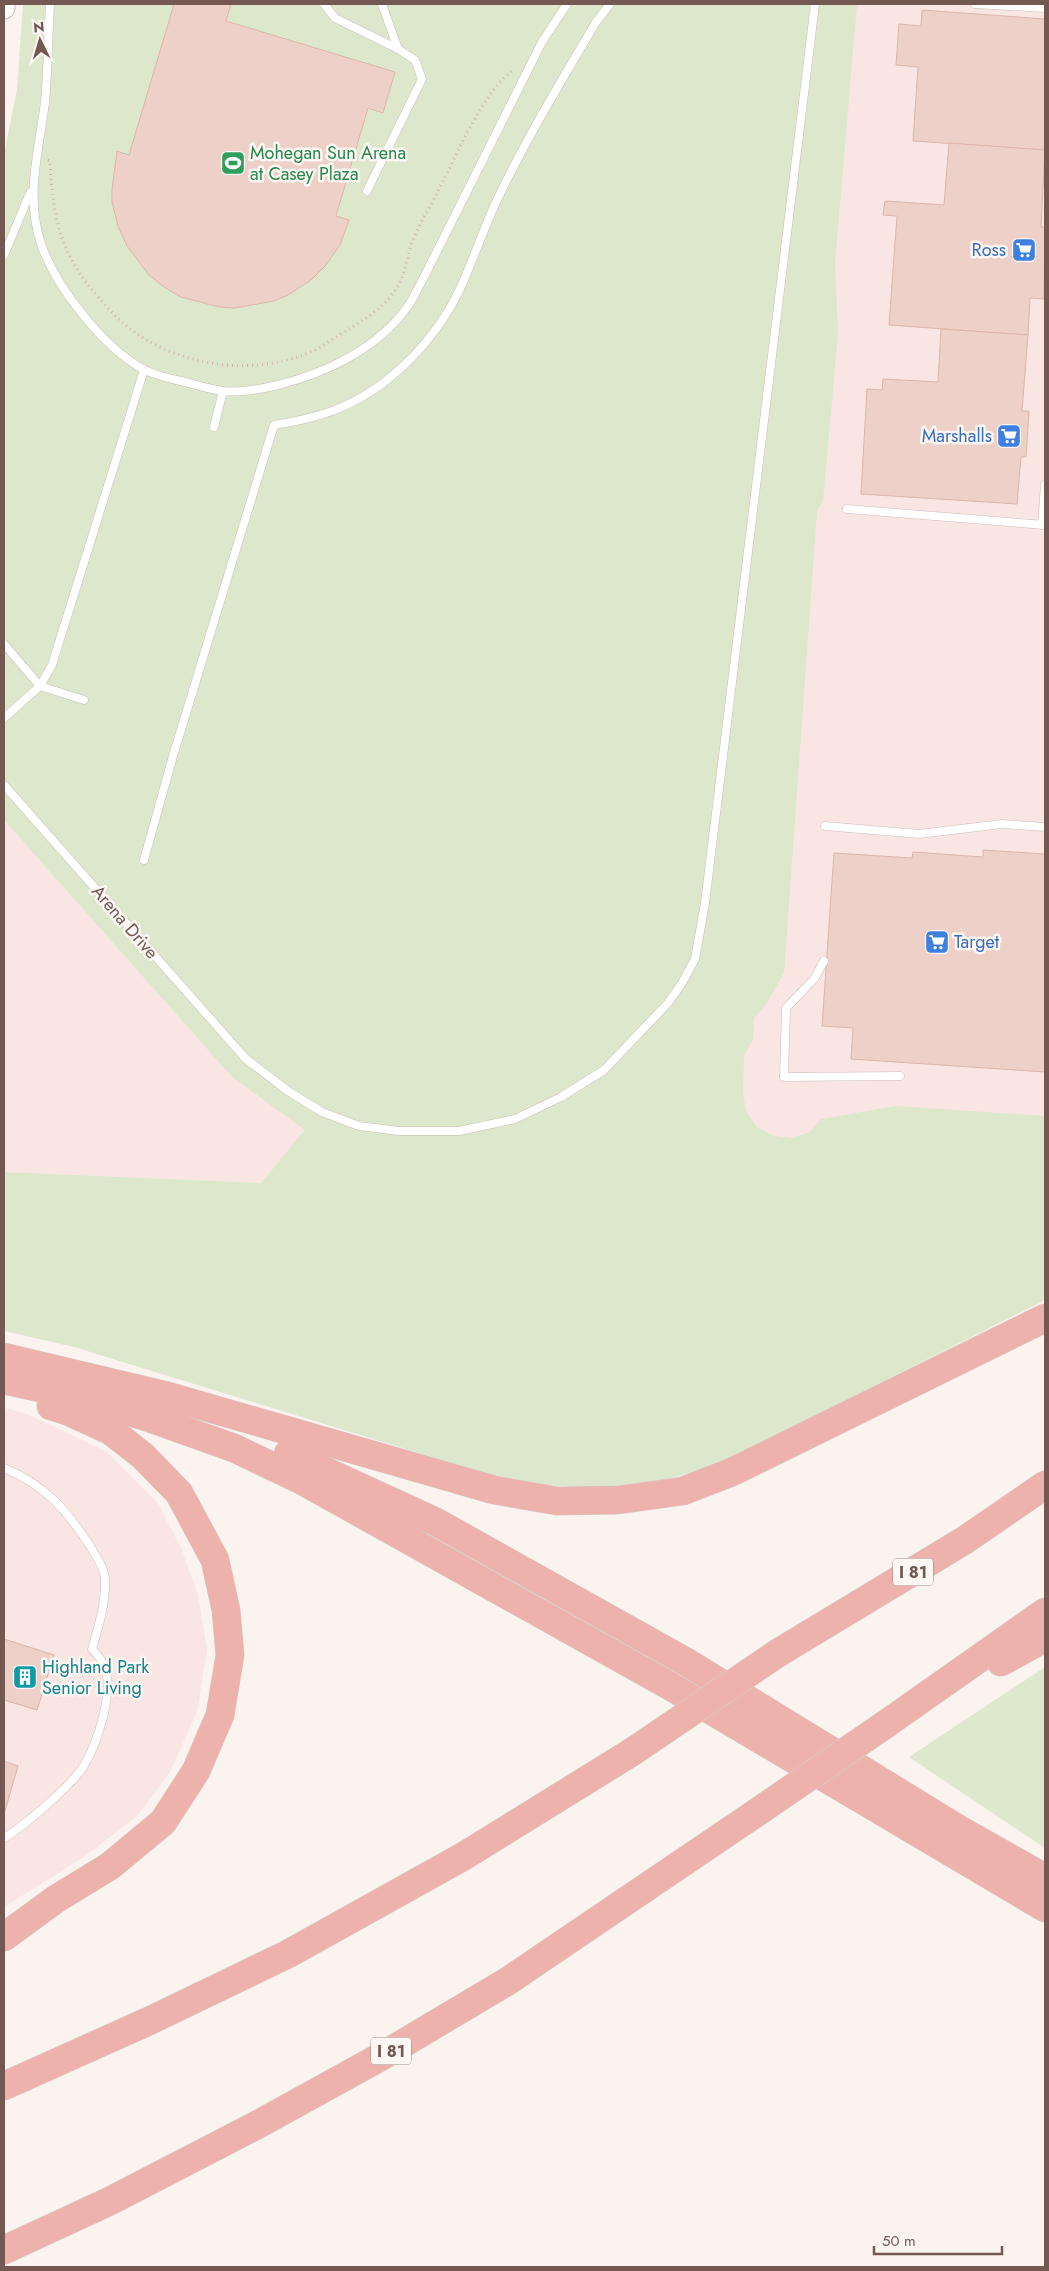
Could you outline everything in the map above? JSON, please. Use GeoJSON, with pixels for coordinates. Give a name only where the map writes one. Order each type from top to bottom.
{"type":"FeatureCollection","features":[{"type":"Feature","properties":{"kind":"highway"},"geometry":{"type":"LineString","coordinates":[[4,1357],[164,1394],[494,1490],[557,1501],[618,1500],[683,1491],[732,1472],[1045,1318]]}},
{"type":"Feature","properties":{"kind":"highway"},"geometry":{"type":"LineString","coordinates":[[4,1361],[94,1386],[257,1439],[436,1522],[688,1663],[960,1830],[1045,1878]]}},
{"type":"Feature","properties":{"kind":"highway"},"geometry":{"type":"LineString","coordinates":[[4,1380],[68,1394],[144,1416],[234,1448],[303,1481],[670,1686],[1045,1908]]}},
{"type":"Feature","properties":{"kind":"highway"},"geometry":{"type":"LineString","coordinates":[[4,1391],[70,1412],[111,1431],[143,1456],[179,1493],[215,1560],[226,1610],[230,1655],[220,1715],[196,1770],[163,1822],[110,1866],[56,1899],[4,1937]]}},
{"type":"Feature","properties":{"kind":"highway","name":"I 81"},"geometry":{"type":"LineString","coordinates":[[4,2086],[149,2021],[288,1954],[464,1856],[632,1752],[778,1653],[965,1540],[1045,1485]]}},
{"type":"Feature","properties":{"kind":"highway","name":"I 81"},"geometry":{"type":"LineString","coordinates":[[4,2250],[110,2201],[249,2130],[382,2056],[508,1981],[891,1721],[1045,1612]]}},
{"type":"Feature","properties":{"kind":"highway"},"geometry":{"type":"LineString","coordinates":[[891,1721],[1045,1638]]}},
{"type":"Feature","properties":{"kind":"lane"},"geometry":{"type":"LineString","coordinates":[[50,4],[45,102],[34,177],[33,200],[35,220],[49,265],[64,291],[82,313],[112,346],[144,370],[168,378],[223,391],[261,389],[322,371],[370,343],[398,318],[408,306],[425,275],[542,42],[566,4]]}},
{"type":"Feature","properties":{"kind":"lane"},"geometry":{"type":"LineString","coordinates":[[324,4],[335,18],[398,49],[415,60],[422,79],[367,191]]}},
{"type":"Feature","properties":{"kind":"lane"},"geometry":{"type":"LineString","coordinates":[[382,4],[398,49]]}},
{"type":"Feature","properties":{"kind":"lane"},"geometry":{"type":"LineString","coordinates":[[144,860],[173,756],[274,425],[334,410],[371,390],[400,368],[433,334],[458,292],[497,200],[525,147],[596,22],[610,4]]}},
{"type":"Feature","properties":{"kind":"lane","name":"Arena Drive"},"geometry":{"type":"LineString","coordinates":[[4,785],[246,1059],[288,1091],[322,1112],[359,1126],[399,1131],[459,1130],[516,1119],[561,1098],[604,1070],[668,1003],[682,983],[695,959],[702,924],[815,4]]}},
{"type":"Feature","properties":{"kind":"lane"},"geometry":{"type":"LineString","coordinates":[[974,4],[1045,8]]}},
{"type":"Feature","properties":{"kind":"lane"},"geometry":{"type":"LineString","coordinates":[[4,255],[29,199],[34,177]]}},
{"type":"Feature","properties":{"kind":"lane"},"geometry":{"type":"LineString","coordinates":[[4,718],[40,686],[52,665],[144,370]]}},
{"type":"Feature","properties":{"kind":"lane"},"geometry":{"type":"LineString","coordinates":[[214,427],[223,391]]}},
{"type":"Feature","properties":{"kind":"lane"},"geometry":{"type":"LineString","coordinates":[[847,509],[1044,525],[1045,485]]}},
{"type":"Feature","properties":{"kind":"lane"},"geometry":{"type":"LineString","coordinates":[[4,644],[40,686],[84,700]]}},
{"type":"Feature","properties":{"kind":"lane"},"geometry":{"type":"LineString","coordinates":[[825,826],[919,834],[1002,824],[1045,827]]}},
{"type":"Feature","properties":{"kind":"lane"},"geometry":{"type":"LineString","coordinates":[[824,962],[814,978],[786,1008],[784,1077],[900,1076]]}},
{"type":"Feature","properties":{"kind":"lane"},"geometry":{"type":"LineString","coordinates":[[4,1468],[22,1476],[57,1502],[72,1518],[103,1566],[106,1584],[101,1618],[92,1649],[106,1669],[107,1685],[105,1709],[84,1766],[56,1796],[4,1838]]}},
{"type":"Feature","properties":{"kind":"path"},"geometry":{"type":"LineString","coordinates":[[37,153],[50,161],[52,202],[66,251],[78,273],[115,317],[161,349],[186,359],[214,364],[248,366],[280,361],[315,350],[380,308],[394,292],[407,267],[413,240],[466,136],[488,96],[497,84],[519,64]]}},
{"type":"Feature","properties":{"kind":"shaded area"},"geometry":{"type":"Polygon","coordinates":[[[833,4],[1045,4],[1045,1150],[733,1146],[833,4]]]}},
{"type":"Feature","properties":{"kind":"shaded area"},"geometry":{"type":"Polygon","coordinates":[[[4,820],[231,1076],[314,1121],[261,1183],[4,1172],[4,820]]]}},
{"type":"Feature","properties":{"kind":"shaded area"},"geometry":{"type":"Polygon","coordinates":[[[4,1408],[25,1413],[107,1452],[157,1502],[181,1548],[198,1595],[207,1650],[197,1712],[170,1772],[137,1816],[85,1856],[4,1907],[4,1408]]]}},
{"type":"Feature","properties":{"kind":"green space"},"geometry":{"type":"Polygon","coordinates":[[[23,4],[857,4],[835,263],[838,333],[823,501],[817,511],[784,973],[767,1003],[754,1018],[753,1040],[744,1055],[743,1094],[746,1111],[757,1127],[774,1136],[792,1138],[810,1132],[821,1119],[896,1106],[1045,1116],[1045,1300],[719,1464],[669,1479],[603,1488],[538,1485],[487,1474],[74,1347],[4,1331],[4,1172],[261,1183],[305,1130],[231,1076],[4,820],[4,154],[17,90],[23,4]]]}},
{"type":"Feature","properties":{"kind":"green space"},"geometry":{"type":"Polygon","coordinates":[[[1045,1667],[1045,1848],[909,1757],[1045,1667]]]}},
{"type":"Feature","properties":{"kind":"building","name":"Mohegan Sun Arena at Casey Plaza"},"geometry":{"type":"Polygon","coordinates":[[[174,4],[231,4],[226,21],[395,72],[383,113],[368,108],[336,216],[349,220],[340,245],[326,265],[311,280],[288,295],[274,301],[235,308],[219,307],[181,297],[149,275],[127,246],[118,226],[112,202],[117,151],[129,155],[174,4]]]}},
{"type":"Feature","properties":{"kind":"building"},"geometry":{"type":"Polygon","coordinates":[[[922,10],[1045,19],[1045,150],[913,141],[918,67],[896,65],[899,24],[921,26],[922,10]]]}},
{"type":"Feature","properties":{"kind":"building"},"geometry":{"type":"Polygon","coordinates":[[[949,143],[1045,150],[1041,227],[1045,227],[1044,299],[1030,298],[1028,335],[889,325],[897,216],[883,215],[885,201],[944,205],[949,143]]]}},
{"type":"Feature","properties":{"kind":"building"},"geometry":{"type":"Polygon","coordinates":[[[941,329],[1028,335],[1022,411],[1029,411],[1026,457],[1021,457],[1017,504],[861,494],[867,389],[882,390],[883,379],[938,382],[941,329]]]}},
{"type":"Feature","properties":{"kind":"building","name":"Target"},"geometry":{"type":"Polygon","coordinates":[[[983,850],[1045,854],[1045,1072],[851,1059],[853,1028],[822,1026],[834,853],[912,858],[913,852],[983,857],[983,850]]]}},
{"type":"Feature","properties":{"kind":"building","name":"Highland Park Senior Living"},"geometry":{"type":"Polygon","coordinates":[[[4,1639],[54,1655],[37,1710],[4,1700],[4,1639]]]}},
{"type":"Feature","properties":{"kind":"building"},"geometry":{"type":"Polygon","coordinates":[[[4,1761],[18,1766],[4,1814],[4,1761]]]}},
{"type":"Feature","properties":{"kind":"place","name":"Mohegan Sun Arena at Casey Plaza"},"geometry":{"type":"Point","coordinates":[233,163]}},
{"type":"Feature","properties":{"kind":"place","name":"Ross"},"geometry":{"type":"Point","coordinates":[1024,250]}},
{"type":"Feature","properties":{"kind":"place","name":"Marshalls"},"geometry":{"type":"Point","coordinates":[1009,436]}},
{"type":"Feature","properties":{"kind":"place","name":"Target"},"geometry":{"type":"Point","coordinates":[937,942]}},
{"type":"Feature","properties":{"kind":"place","name":"Highland Park Senior Living"},"geometry":{"type":"Point","coordinates":[25,1677]}}]}
